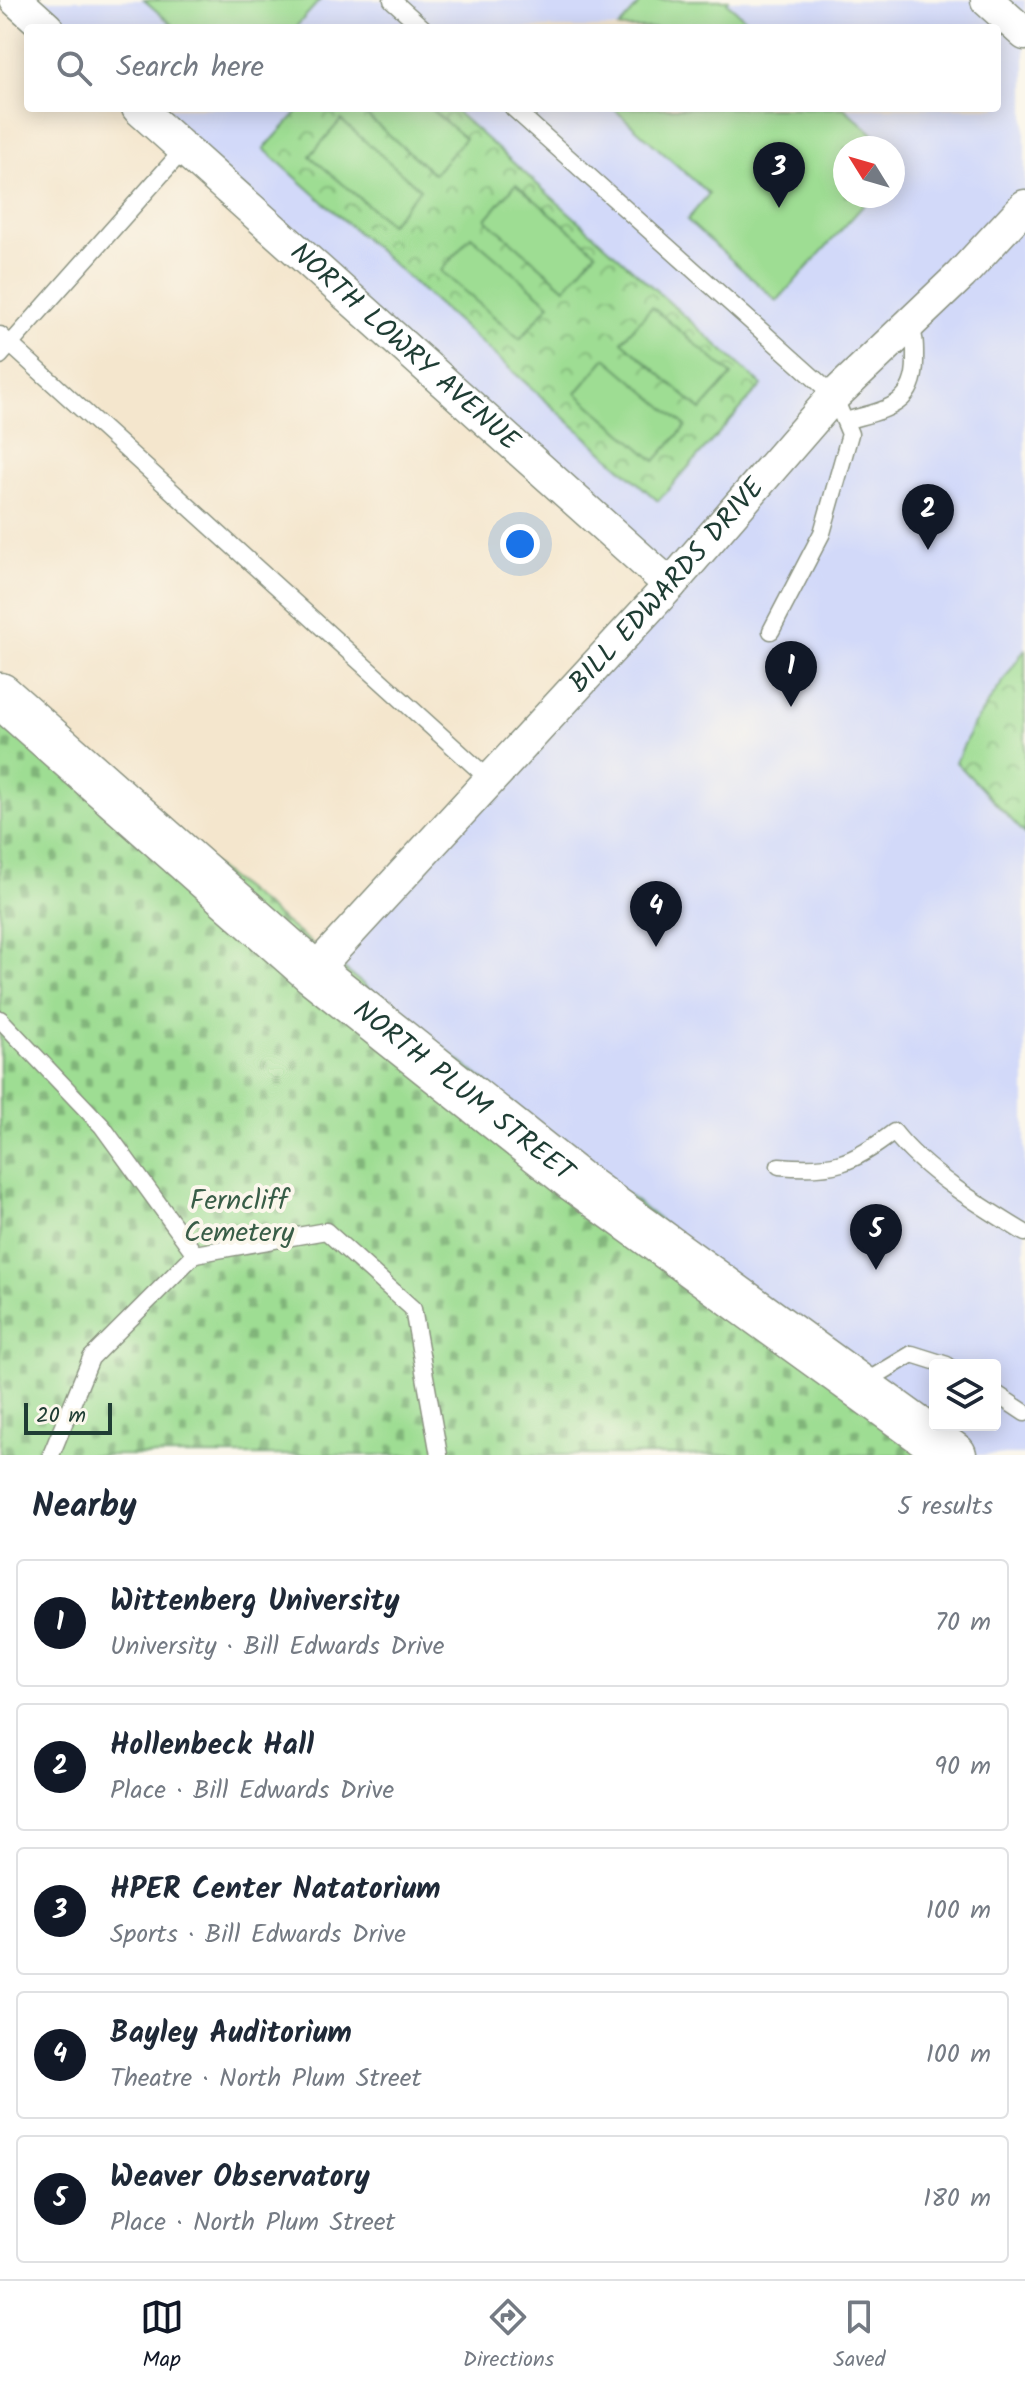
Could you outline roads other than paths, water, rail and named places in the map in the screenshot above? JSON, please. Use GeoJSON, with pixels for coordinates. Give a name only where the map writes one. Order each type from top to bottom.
{"type":"FeatureCollection","features":[{"type":"Feature","properties":{"kind":"main road","name":"NORTH PLUM STREET"},"geometry":{"type":"LineString","coordinates":[[0,695],[313,972],[576,1181],[954,1455]]}},
{"type":"Feature","properties":{"kind":"street"},"geometry":{"type":"LineString","coordinates":[[16,0],[43,24]]}},
{"type":"Feature","properties":{"kind":"street"},"geometry":{"type":"LineString","coordinates":[[987,0],[1024,33]]}},
{"type":"Feature","properties":{"kind":"street","name":"NORTH LOWRY AVENUE"},"geometry":{"type":"LineString","coordinates":[[142,112],[670,585]]}},
{"type":"Feature","properties":{"kind":"street","name":"BILL EDWARDS DRIVE"},"geometry":{"type":"LineString","coordinates":[[313,972],[670,585],[840,408],[909,324],[961,275],[1025,206]]}},
{"type":"Feature","properties":{"kind":"lane"},"geometry":{"type":"LineString","coordinates":[[392,0],[419,24]]}},
{"type":"Feature","properties":{"kind":"lane"},"geometry":{"type":"LineString","coordinates":[[517,112],[840,408],[850,434],[822,533],[771,631]]}},
{"type":"Feature","properties":{"kind":"lane"},"geometry":{"type":"LineString","coordinates":[[184,149],[4,345],[490,780]]}},
{"type":"Feature","properties":{"kind":"lane"},"geometry":{"type":"LineString","coordinates":[[840,408],[892,406],[910,391],[915,374],[915,336],[909,324]]}},
{"type":"Feature","properties":{"kind":"lane"},"geometry":{"type":"LineString","coordinates":[[0,1019],[102,1126],[195,1254]]}},
{"type":"Feature","properties":{"kind":"lane"},"geometry":{"type":"LineString","coordinates":[[779,1166],[813,1169],[842,1164],[866,1153],[894,1132],[905,1147],[980,1205],[1025,1233]]}},
{"type":"Feature","properties":{"kind":"lane"},"geometry":{"type":"LineString","coordinates":[[51,1455],[91,1358],[195,1254],[326,1231],[413,1309],[439,1455]]}},
{"type":"Feature","properties":{"kind":"lane"},"geometry":{"type":"LineString","coordinates":[[859,1386],[912,1354],[929,1359]]}},
{"type":"Feature","properties":{"kind":"lane"},"geometry":{"type":"LineString","coordinates":[[1001,1397],[1025,1413]]}},
{"type":"Feature","properties":{"kind":"place","name":"HPER Center Natatorium"},"geometry":{"type":"Point","coordinates":[779,208]}},
{"type":"Feature","properties":{"kind":"place","name":"Hollenbeck Hall"},"geometry":{"type":"Point","coordinates":[928,550]}},
{"type":"Feature","properties":{"kind":"place","name":"Wittenberg University"},"geometry":{"type":"Point","coordinates":[791,707]}},
{"type":"Feature","properties":{"kind":"place","name":"Bayley Auditorium"},"geometry":{"type":"Point","coordinates":[656,947]}},
{"type":"Feature","properties":{"kind":"place","name":"Weaver Observatory"},"geometry":{"type":"Point","coordinates":[876,1270]}},
{"type":"Feature","properties":{"kind":"park label","name":"Ferncliff Cemetery"},"geometry":{"type":"Point","coordinates":[239,1217]}}]}
